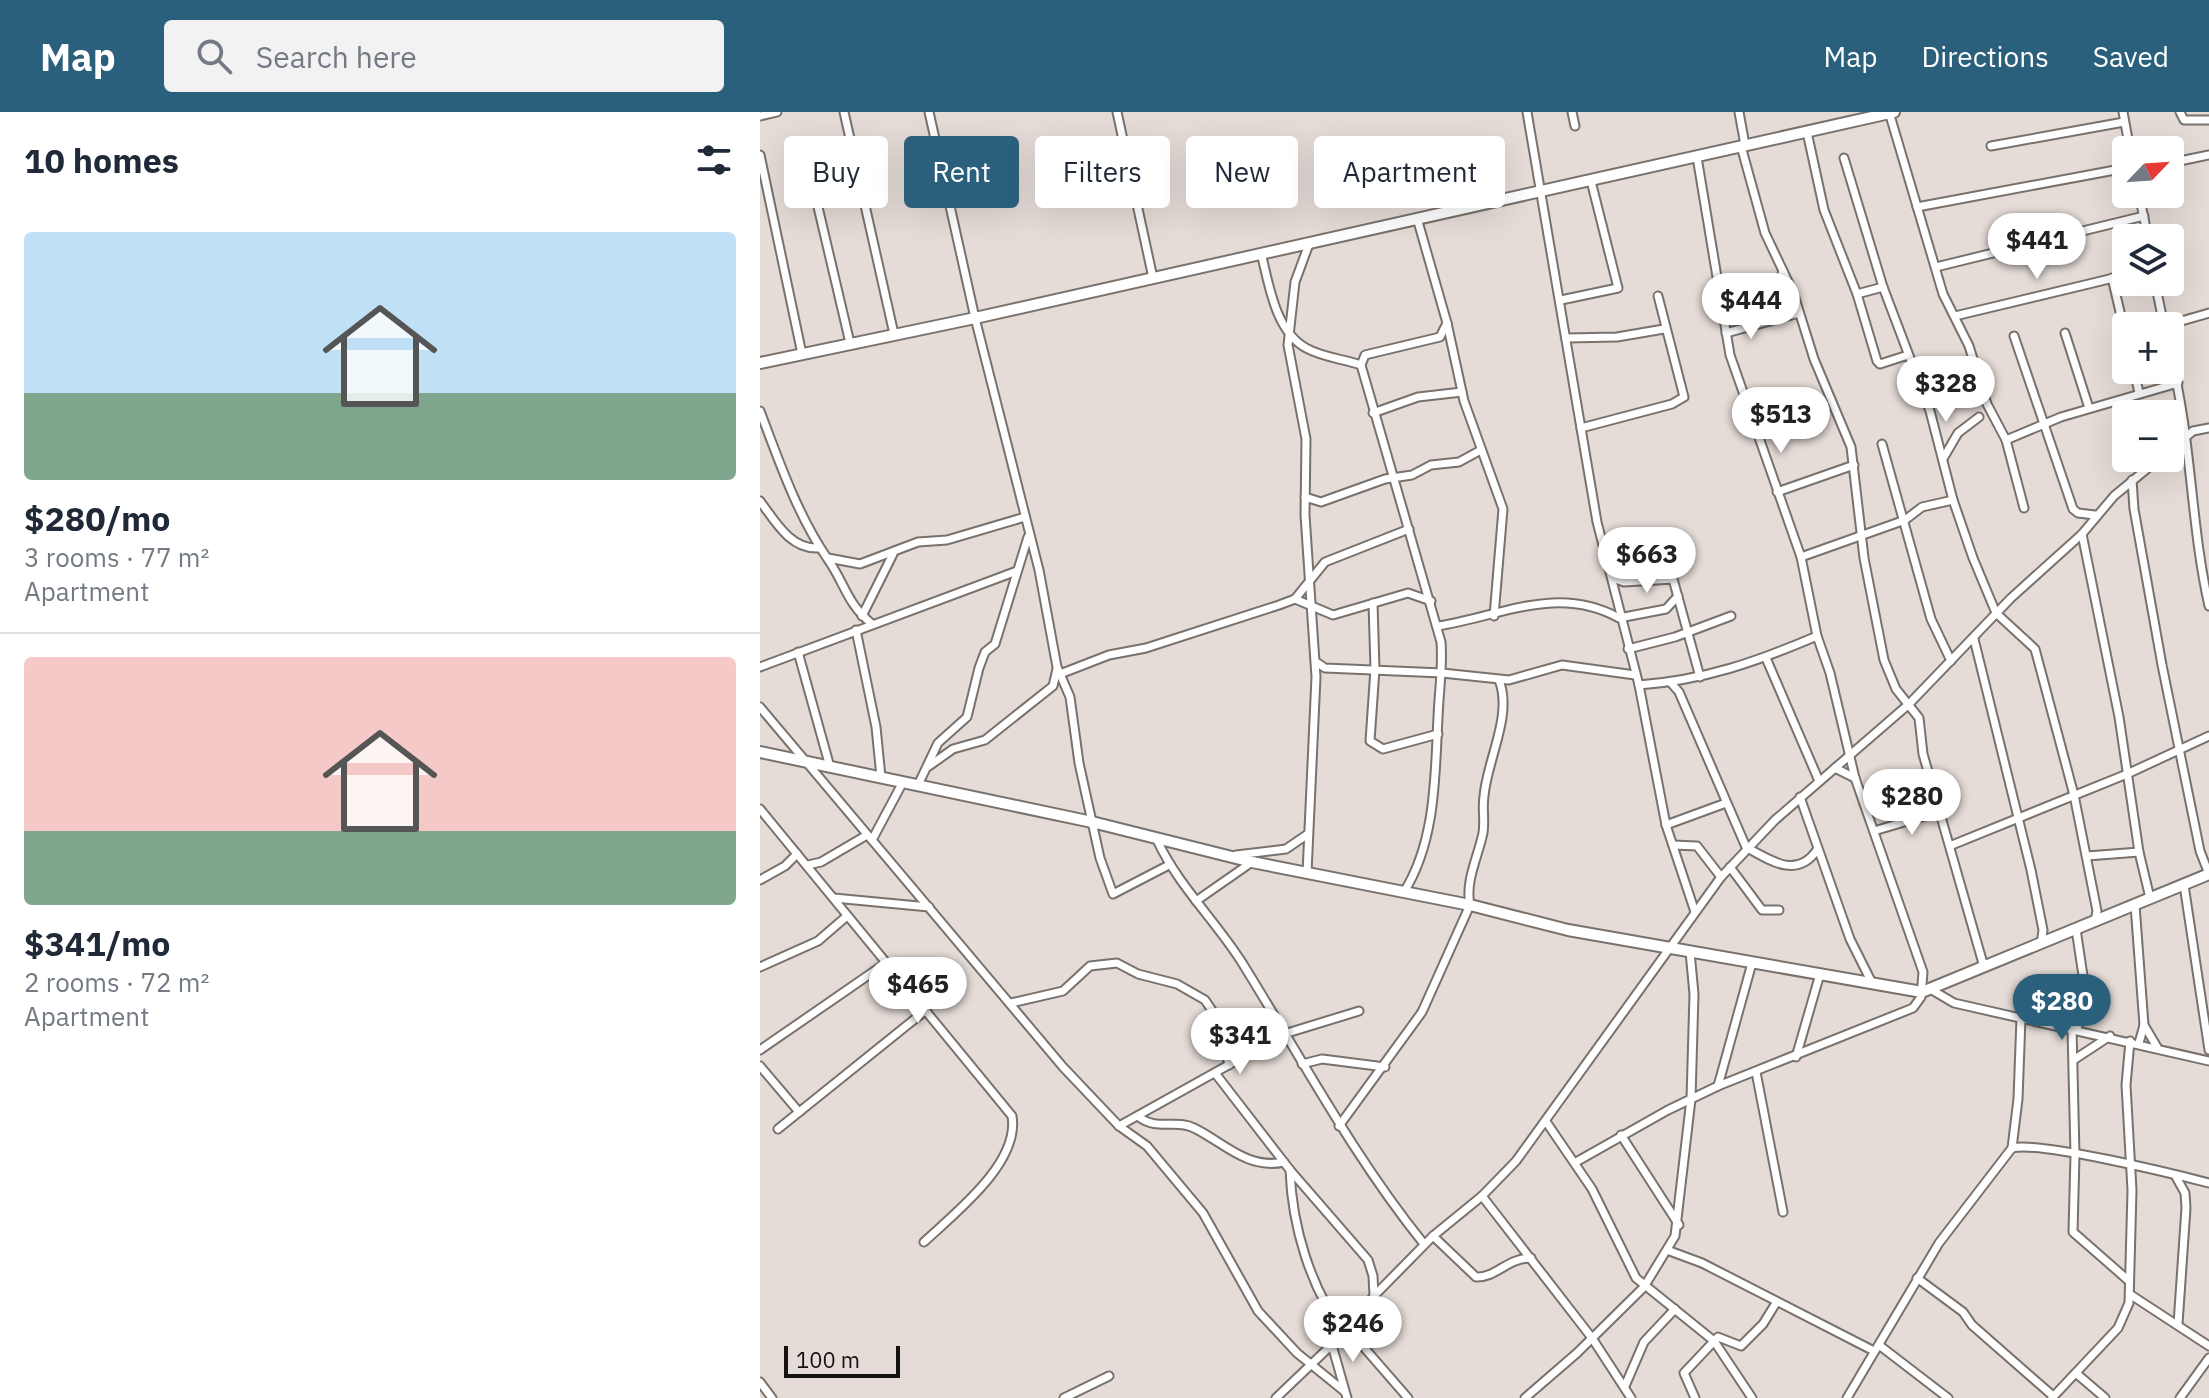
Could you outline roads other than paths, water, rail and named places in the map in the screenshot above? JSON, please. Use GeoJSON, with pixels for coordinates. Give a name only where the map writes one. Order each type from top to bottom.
{"type":"FeatureCollection","features":[{"type":"Feature","properties":{"kind":"street"},"geometry":{"type":"LineString","coordinates":[[760,116],[777,112]]}},
{"type":"Feature","properties":{"kind":"street"},"geometry":{"type":"LineString","coordinates":[[844,112],[894,334]]}},
{"type":"Feature","properties":{"kind":"street"},"geometry":{"type":"LineString","coordinates":[[929,112],[1059,671],[1070,697],[1092,822],[1113,894],[1169,865]]}},
{"type":"Feature","properties":{"kind":"street"},"geometry":{"type":"LineString","coordinates":[[1117,112],[1153,278]]}},
{"type":"Feature","properties":{"kind":"street"},"geometry":{"type":"LineString","coordinates":[[1527,112],[1597,522],[1613,578],[1619,618],[1639,685],[1666,825],[1695,912]]}},
{"type":"Feature","properties":{"kind":"street"},"geometry":{"type":"LineString","coordinates":[[1572,112],[1575,126]]}},
{"type":"Feature","properties":{"kind":"street"},"geometry":{"type":"LineString","coordinates":[[1739,112],[1743,146],[1765,233],[1783,271],[1814,359],[1842,421],[1854,465],[1861,534],[1884,660],[1901,695],[1922,727],[1923,754],[1952,845],[1984,967]]}},
{"type":"Feature","properties":{"kind":"street"},"geometry":{"type":"LineString","coordinates":[[760,363],[1309,244],[1891,112],[1936,267],[1987,404],[2006,440],[2024,508]]}},
{"type":"Feature","properties":{"kind":"street"},"geometry":{"type":"LineString","coordinates":[[2123,112],[2127,136]]}},
{"type":"Feature","properties":{"kind":"street"},"geometry":{"type":"LineString","coordinates":[[2180,112],[2184,120],[2209,120]]}},
{"type":"Feature","properties":{"kind":"street"},"geometry":{"type":"LineString","coordinates":[[1991,146],[2124,122]]}},
{"type":"Feature","properties":{"kind":"street"},"geometry":{"type":"LineString","coordinates":[[1807,132],[1824,210],[1880,364],[1908,355]]}},
{"type":"Feature","properties":{"kind":"street"},"geometry":{"type":"LineString","coordinates":[[760,155],[802,354]]}},
{"type":"Feature","properties":{"kind":"street"},"geometry":{"type":"LineString","coordinates":[[2184,160],[2209,155]]}},
{"type":"Feature","properties":{"kind":"street"},"geometry":{"type":"LineString","coordinates":[[1697,157],[1737,382],[1801,557],[1817,636],[1830,673],[1855,778],[1913,935],[1927,991]]}},
{"type":"Feature","properties":{"kind":"street"},"geometry":{"type":"LineString","coordinates":[[1844,158],[1883,287],[1944,457],[1953,500],[1996,613],[2035,649],[2074,795],[2098,917]]}},
{"type":"Feature","properties":{"kind":"street"},"geometry":{"type":"LineString","coordinates":[[1917,207],[2112,171]]}},
{"type":"Feature","properties":{"kind":"street"},"geometry":{"type":"LineString","coordinates":[[1561,300],[1618,288],[1591,181]]}},
{"type":"Feature","properties":{"kind":"street"},"geometry":{"type":"LineString","coordinates":[[818,208],[850,343]]}},
{"type":"Feature","properties":{"kind":"street"},"geometry":{"type":"LineString","coordinates":[[2142,208],[2145,224]]}},
{"type":"Feature","properties":{"kind":"street"},"geometry":{"type":"LineString","coordinates":[[1936,267],[2144,216]]}},
{"type":"Feature","properties":{"kind":"street"},"geometry":{"type":"LineString","coordinates":[[1417,218],[1447,323],[1462,392],[1503,509],[1494,616]]}},
{"type":"Feature","properties":{"kind":"street"},"geometry":{"type":"LineString","coordinates":[[1307,873],[1316,677],[1305,497],[1305,429],[1295,392],[1289,331],[1295,282],[1309,244]]}},
{"type":"Feature","properties":{"kind":"street"},"geometry":{"type":"LineString","coordinates":[[1261,253],[1269,291],[1289,331],[1304,347],[1361,365]]}},
{"type":"Feature","properties":{"kind":"street"},"geometry":{"type":"LineString","coordinates":[[1766,320],[1783,271]]}},
{"type":"Feature","properties":{"kind":"street"},"geometry":{"type":"LineString","coordinates":[[1955,316],[2112,278]]}},
{"type":"Feature","properties":{"kind":"street"},"geometry":{"type":"LineString","coordinates":[[1857,294],[1883,287]]}},
{"type":"Feature","properties":{"kind":"street"},"geometry":{"type":"LineString","coordinates":[[1581,428],[1682,400],[1684,393],[1664,329],[1658,296]]}},
{"type":"Feature","properties":{"kind":"street"},"geometry":{"type":"LineString","coordinates":[[1726,333],[1799,313]]}},
{"type":"Feature","properties":{"kind":"street"},"geometry":{"type":"LineString","coordinates":[[2184,320],[2209,313]]}},
{"type":"Feature","properties":{"kind":"street"},"geometry":{"type":"LineString","coordinates":[[1404,892],[1424,846],[1442,673],[1438,626],[1361,365],[1365,355],[1440,337],[1447,323]]}},
{"type":"Feature","properties":{"kind":"street"},"geometry":{"type":"LineString","coordinates":[[1567,338],[1617,337],[1664,329]]}},
{"type":"Feature","properties":{"kind":"street"},"geometry":{"type":"LineString","coordinates":[[2065,333],[2089,408]]}},
{"type":"Feature","properties":{"kind":"street"},"geometry":{"type":"LineString","coordinates":[[2014,336],[2073,509],[2078,513],[2095,515]]}},
{"type":"Feature","properties":{"kind":"street"},"geometry":{"type":"LineString","coordinates":[[2137,384],[2139,393]]}},
{"type":"Feature","properties":{"kind":"street"},"geometry":{"type":"LineString","coordinates":[[2006,440],[2089,408],[2174,384]]}},
{"type":"Feature","properties":{"kind":"street"},"geometry":{"type":"LineString","coordinates":[[2178,384],[2187,435],[2191,503],[2209,606]]}},
{"type":"Feature","properties":{"kind":"street"},"geometry":{"type":"LineString","coordinates":[[1373,413],[1418,397],[1462,392]]}},
{"type":"Feature","properties":{"kind":"street"},"geometry":{"type":"LineString","coordinates":[[1944,457],[1958,433],[1979,417],[1987,404]]}},
{"type":"Feature","properties":{"kind":"street"},"geometry":{"type":"LineString","coordinates":[[760,411],[803,519],[818,548],[828,558],[851,605],[872,624]]}},
{"type":"Feature","properties":{"kind":"street"},"geometry":{"type":"LineString","coordinates":[[1979,417],[1994,419]]}},
{"type":"Feature","properties":{"kind":"street"},"geometry":{"type":"LineString","coordinates":[[2184,438],[2209,428]]}},
{"type":"Feature","properties":{"kind":"street"},"geometry":{"type":"LineString","coordinates":[[1882,444],[1931,619],[1951,661]]}},
{"type":"Feature","properties":{"kind":"street"},"geometry":{"type":"LineString","coordinates":[[1305,497],[1321,502],[1431,465],[1459,462],[1481,450]]}},
{"type":"Feature","properties":{"kind":"street"},"geometry":{"type":"LineString","coordinates":[[1777,492],[1854,465]]}},
{"type":"Feature","properties":{"kind":"street"},"geometry":{"type":"LineString","coordinates":[[1276,1398],[1346,1331],[1374,1296],[1424,1244],[1482,1196],[1547,1123],[1669,948],[1746,847],[1909,704],[1996,613],[2082,534],[2095,515],[2142,472]]}},
{"type":"Feature","properties":{"kind":"street"},"geometry":{"type":"LineString","coordinates":[[1576,1162],[1621,1135],[1718,1086],[1913,1008],[1927,991],[2098,917],[2209,874],[2200,851],[2134,509],[2132,480]]}},
{"type":"Feature","properties":{"kind":"street"},"geometry":{"type":"LineString","coordinates":[[1801,557],[1905,520],[1922,507],[1953,500]]}},
{"type":"Feature","properties":{"kind":"street"},"geometry":{"type":"LineString","coordinates":[[760,501],[787,536],[810,549],[818,548]]}},
{"type":"Feature","properties":{"kind":"street"},"geometry":{"type":"LineString","coordinates":[[828,558],[852,566],[893,554],[918,542],[947,540],[1025,517]]}},
{"type":"Feature","properties":{"kind":"street"},"geometry":{"type":"LineString","coordinates":[[1059,671],[1232,623],[1295,599],[1331,559],[1409,529]]}},
{"type":"Feature","properties":{"kind":"street"},"geometry":{"type":"LineString","coordinates":[[2082,534],[2119,717],[2139,852],[2150,898]]}},
{"type":"Feature","properties":{"kind":"street"},"geometry":{"type":"LineString","coordinates":[[918,785],[938,743],[967,717],[979,668],[985,652],[995,644],[1029,535]]}},
{"type":"Feature","properties":{"kind":"street"},"geometry":{"type":"LineString","coordinates":[[862,616],[893,554]]}},
{"type":"Feature","properties":{"kind":"street"},"geometry":{"type":"LineString","coordinates":[[760,667],[1017,571]]}},
{"type":"Feature","properties":{"kind":"street"},"geometry":{"type":"LineString","coordinates":[[1613,578],[1624,582],[1673,579],[1700,677]]}},
{"type":"Feature","properties":{"kind":"street"},"geometry":{"type":"LineString","coordinates":[[1615,590],[1624,582]]}},
{"type":"Feature","properties":{"kind":"street"},"geometry":{"type":"LineString","coordinates":[[1295,599],[1333,615],[1408,593],[1431,601]]}},
{"type":"Feature","properties":{"kind":"street"},"geometry":{"type":"LineString","coordinates":[[1438,626],[1494,616],[1534,602],[1603,609],[1619,618],[1666,609],[1678,596]]}},
{"type":"Feature","properties":{"kind":"street"},"geometry":{"type":"LineString","coordinates":[[1603,609],[1616,600]]}},
{"type":"Feature","properties":{"kind":"street"},"geometry":{"type":"LineString","coordinates":[[1373,603],[1375,669],[1370,741],[1383,749],[1438,734]]}},
{"type":"Feature","properties":{"kind":"street"},"geometry":{"type":"LineString","coordinates":[[1628,649],[1687,633],[1731,616]]}},
{"type":"Feature","properties":{"kind":"street"},"geometry":{"type":"LineString","coordinates":[[856,630],[876,727],[881,777]]}},
{"type":"Feature","properties":{"kind":"street"},"geometry":{"type":"LineString","coordinates":[[1639,685],[1676,683],[1700,677],[1766,658],[1817,636]]}},
{"type":"Feature","properties":{"kind":"street"},"geometry":{"type":"LineString","coordinates":[[1974,639],[2019,819],[2043,930],[2041,944]]}},
{"type":"Feature","properties":{"kind":"street"},"geometry":{"type":"LineString","coordinates":[[798,652],[830,767]]}},
{"type":"Feature","properties":{"kind":"street"},"geometry":{"type":"LineString","coordinates":[[1766,658],[1819,781]]}},
{"type":"Feature","properties":{"kind":"street"},"geometry":{"type":"LineString","coordinates":[[1315,662],[1332,669],[1442,673],[1499,680],[1562,665],[1635,675]]}},
{"type":"Feature","properties":{"kind":"street"},"geometry":{"type":"LineString","coordinates":[[1316,677],[1332,669]]}},
{"type":"Feature","properties":{"kind":"street"},"geometry":{"type":"LineString","coordinates":[[928,767],[953,749],[985,740],[1053,686],[1059,671]]}},
{"type":"Feature","properties":{"kind":"street"},"geometry":{"type":"LineString","coordinates":[[1499,680],[1503,689]]}},
{"type":"Feature","properties":{"kind":"street"},"geometry":{"type":"LineString","coordinates":[[1339,1126],[1385,1067],[1422,1012],[1470,905],[1468,892],[1483,833],[1483,797],[1498,735],[1503,689],[1509,680]]}},
{"type":"Feature","properties":{"kind":"street"},"geometry":{"type":"LineString","coordinates":[[1676,683],[1746,847],[1766,859],[1796,866],[1809,861],[1817,850]]}},
{"type":"Feature","properties":{"kind":"street"},"geometry":{"type":"LineString","coordinates":[[1901,695],[1918,693]]}},
{"type":"Feature","properties":{"kind":"street"},"geometry":{"type":"LineString","coordinates":[[760,707],[802,761],[1063,1067],[1119,1126],[1147,1146],[1203,1213],[1258,1311],[1310,1364],[1346,1394]]}},
{"type":"Feature","properties":{"kind":"street"},"geometry":{"type":"LineString","coordinates":[[1952,845],[2127,774],[2209,736]]}},
{"type":"Feature","properties":{"kind":"street"},"geometry":{"type":"LineString","coordinates":[[760,752],[1092,822],[1252,862],[1470,905],[1568,930],[1927,991],[1954,1003],[2209,1061]]}},
{"type":"Feature","properties":{"kind":"street"},"geometry":{"type":"LineString","coordinates":[[1814,765],[1855,778]]}},
{"type":"Feature","properties":{"kind":"street"},"geometry":{"type":"LineString","coordinates":[[808,865],[821,862],[869,838],[903,782]]}},
{"type":"Feature","properties":{"kind":"street"},"geometry":{"type":"LineString","coordinates":[[1800,797],[1856,955],[1872,983]]}},
{"type":"Feature","properties":{"kind":"street"},"geometry":{"type":"LineString","coordinates":[[2063,800],[2076,812]]}},
{"type":"Feature","properties":{"kind":"street"},"geometry":{"type":"LineString","coordinates":[[1666,825],[1726,803]]}},
{"type":"Feature","properties":{"kind":"street"},"geometry":{"type":"LineString","coordinates":[[760,809],[1009,1111],[1014,1134],[1009,1149],[978,1190],[924,1242]]}},
{"type":"Feature","properties":{"kind":"street"},"geometry":{"type":"LineString","coordinates":[[1874,831],[1941,811]]}},
{"type":"Feature","properties":{"kind":"street"},"geometry":{"type":"LineString","coordinates":[[1233,855],[1286,849],[1308,834]]}},
{"type":"Feature","properties":{"kind":"street"},"geometry":{"type":"LineString","coordinates":[[1157,840],[1169,865],[1240,960],[1377,1185],[1424,1244]]}},
{"type":"Feature","properties":{"kind":"street"},"geometry":{"type":"LineString","coordinates":[[1673,845],[1697,846],[1721,877]]}},
{"type":"Feature","properties":{"kind":"street"},"geometry":{"type":"LineString","coordinates":[[2087,856],[2139,852]]}},
{"type":"Feature","properties":{"kind":"street"},"geometry":{"type":"LineString","coordinates":[[760,880],[785,866],[797,854]]}},
{"type":"Feature","properties":{"kind":"street"},"geometry":{"type":"LineString","coordinates":[[1196,901],[1252,862]]}},
{"type":"Feature","properties":{"kind":"street"},"geometry":{"type":"LineString","coordinates":[[1730,867],[1762,910],[1779,910]]}},
{"type":"Feature","properties":{"kind":"street"},"geometry":{"type":"LineString","coordinates":[[2184,885],[2209,1050]]}},
{"type":"Feature","properties":{"kind":"street"},"geometry":{"type":"LineString","coordinates":[[1690,893],[1707,896]]}},
{"type":"Feature","properties":{"kind":"street"},"geometry":{"type":"LineString","coordinates":[[834,898],[929,907]]}},
{"type":"Feature","properties":{"kind":"street"},"geometry":{"type":"LineString","coordinates":[[2135,905],[2144,1025],[2157,1047]]}},
{"type":"Feature","properties":{"kind":"street"},"geometry":{"type":"LineString","coordinates":[[760,967],[818,941],[847,916]]}},
{"type":"Feature","properties":{"kind":"street"},"geometry":{"type":"LineString","coordinates":[[2076,929],[2085,989],[2074,1029],[2073,1232],[2129,1281]]}},
{"type":"Feature","properties":{"kind":"street"},"geometry":{"type":"LineString","coordinates":[[2043,930],[2052,939]]}},
{"type":"Feature","properties":{"kind":"street"},"geometry":{"type":"LineString","coordinates":[[1525,1398],[1644,1287],[1679,1225],[1691,1099],[1694,994],[1690,952]]}},
{"type":"Feature","properties":{"kind":"street"},"geometry":{"type":"LineString","coordinates":[[760,1050],[886,963]]}},
{"type":"Feature","properties":{"kind":"street"},"geometry":{"type":"LineString","coordinates":[[1011,1003],[1063,991],[1090,966],[1117,963],[1138,974],[1186,988],[1205,1000],[1217,1018],[1229,1065]]}},
{"type":"Feature","properties":{"kind":"street"},"geometry":{"type":"LineString","coordinates":[[1718,1086],[1752,963]]}},
{"type":"Feature","properties":{"kind":"street"},"geometry":{"type":"LineString","coordinates":[[1796,1057],[1820,974]]}},
{"type":"Feature","properties":{"kind":"street"},"geometry":{"type":"LineString","coordinates":[[778,1129],[926,1010]]}},
{"type":"Feature","properties":{"kind":"street"},"geometry":{"type":"LineString","coordinates":[[1119,1126],[1284,1034],[1359,1011]]}},
{"type":"Feature","properties":{"kind":"street"},"geometry":{"type":"LineString","coordinates":[[1847,1398],[1917,1278],[2012,1148],[2021,1018]]}},
{"type":"Feature","properties":{"kind":"street"},"geometry":{"type":"LineString","coordinates":[[2126,1060],[2144,1025]]}},
{"type":"Feature","properties":{"kind":"street"},"geometry":{"type":"LineString","coordinates":[[2075,1059],[2114,1037]]}},
{"type":"Feature","properties":{"kind":"street"},"geometry":{"type":"LineString","coordinates":[[1917,1278],[1963,1312],[1972,1325],[2052,1397],[2077,1374],[2124,1319],[2131,1295],[2131,1166],[2126,1060],[2114,1037]]}},
{"type":"Feature","properties":{"kind":"street"},"geometry":{"type":"LineString","coordinates":[[1302,1064],[1322,1059],[1385,1067]]}},
{"type":"Feature","properties":{"kind":"street"},"geometry":{"type":"LineString","coordinates":[[760,1066],[799,1112]]}},
{"type":"Feature","properties":{"kind":"street"},"geometry":{"type":"LineString","coordinates":[[1756,1072],[1783,1212]]}},
{"type":"Feature","properties":{"kind":"street"},"geometry":{"type":"LineString","coordinates":[[1215,1073],[1287,1166],[1368,1260],[1374,1296]]}},
{"type":"Feature","properties":{"kind":"street"},"geometry":{"type":"LineString","coordinates":[[1139,1117],[1158,1126],[1193,1127],[1219,1146],[1263,1165],[1287,1166]]}},
{"type":"Feature","properties":{"kind":"street"},"geometry":{"type":"LineString","coordinates":[[1547,1123],[1576,1162],[1619,1249],[1644,1287],[1714,1341],[1752,1398]]}},
{"type":"Feature","properties":{"kind":"street"},"geometry":{"type":"LineString","coordinates":[[1621,1135],[1679,1225]]}},
{"type":"Feature","properties":{"kind":"street"},"geometry":{"type":"LineString","coordinates":[[2015,1136],[2023,1145]]}},
{"type":"Feature","properties":{"kind":"street"},"geometry":{"type":"LineString","coordinates":[[2012,1148],[2023,1145],[2209,1183]]}},
{"type":"Feature","properties":{"kind":"street"},"geometry":{"type":"LineString","coordinates":[[1287,1166],[1290,1195],[1316,1285],[1327,1310],[1408,1398]]}},
{"type":"Feature","properties":{"kind":"street"},"geometry":{"type":"LineString","coordinates":[[2175,1175],[2185,1193],[2186,1208],[2178,1324]]}},
{"type":"Feature","properties":{"kind":"street"},"geometry":{"type":"LineString","coordinates":[[1482,1196],[1592,1338],[1631,1398]]}},
{"type":"Feature","properties":{"kind":"street"},"geometry":{"type":"LineString","coordinates":[[1433,1236],[1476,1277],[1485,1277],[1512,1260],[1531,1258]]}},
{"type":"Feature","properties":{"kind":"street"},"geometry":{"type":"LineString","coordinates":[[1667,1250],[1702,1263],[1776,1303],[1876,1348],[1948,1398]]}},
{"type":"Feature","properties":{"kind":"street"},"geometry":{"type":"LineString","coordinates":[[2131,1295],[2209,1346]]}},
{"type":"Feature","properties":{"kind":"street"},"geometry":{"type":"LineString","coordinates":[[1695,1398],[1684,1371],[1720,1337],[1739,1347],[1763,1324],[1776,1303]]}},
{"type":"Feature","properties":{"kind":"street"},"geometry":{"type":"LineString","coordinates":[[1625,1386],[1644,1342],[1675,1309]]}},
{"type":"Feature","properties":{"kind":"street"},"geometry":{"type":"LineString","coordinates":[[1332,1345],[1346,1394]]}},
{"type":"Feature","properties":{"kind":"street"},"geometry":{"type":"LineString","coordinates":[[2180,1398],[2209,1358]]}},
{"type":"Feature","properties":{"kind":"street"},"geometry":{"type":"LineString","coordinates":[[2077,1374],[2105,1398]]}},
{"type":"Feature","properties":{"kind":"street"},"geometry":{"type":"LineString","coordinates":[[1064,1398],[1109,1376]]}},
{"type":"Feature","properties":{"kind":"street"},"geometry":{"type":"LineString","coordinates":[[760,1382],[772,1398]]}}]}
